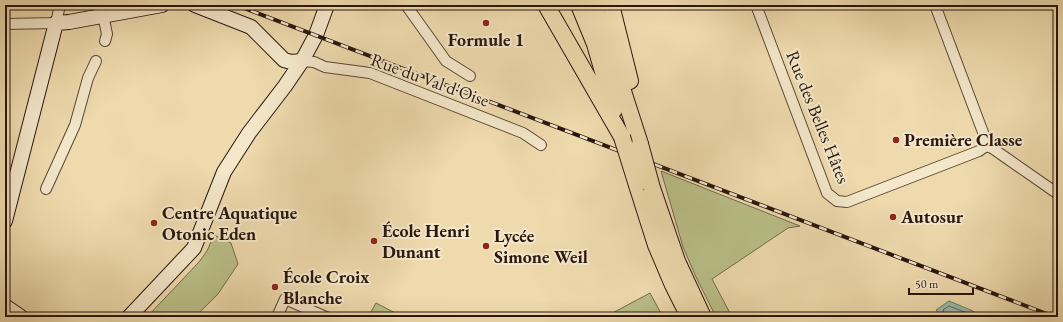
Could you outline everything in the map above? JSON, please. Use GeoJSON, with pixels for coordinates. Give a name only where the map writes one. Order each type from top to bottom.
{"type":"FeatureCollection","features":[{"type":"Feature","properties":{"kind":"main road"},"geometry":{"type":"LineString","coordinates":[[546,5],[622,137],[703,317]]}},
{"type":"Feature","properties":{"kind":"main road"},"geometry":{"type":"LineString","coordinates":[[579,5],[595,44],[622,137]]}},
{"type":"Feature","properties":{"kind":"main road"},"geometry":{"type":"LineString","coordinates":[[593,5],[601,23],[640,144]]}},
{"type":"Feature","properties":{"kind":"main road"},"geometry":{"type":"LineString","coordinates":[[611,5],[631,85],[645,187],[656,245],[688,317]]}},
{"type":"Feature","properties":{"kind":"street"},"geometry":{"type":"LineString","coordinates":[[5,221],[60,5]]}},
{"type":"Feature","properties":{"kind":"street"},"geometry":{"type":"LineString","coordinates":[[5,24],[69,22],[162,5]]}},
{"type":"Feature","properties":{"kind":"street"},"geometry":{"type":"LineString","coordinates":[[195,5],[251,27],[284,60],[291,62],[302,61]]}},
{"type":"Feature","properties":{"kind":"street"},"geometry":{"type":"LineString","coordinates":[[129,317],[194,248],[220,181],[229,164],[249,133],[289,81],[302,61],[316,35],[327,5]]}},
{"type":"Feature","properties":{"kind":"street"},"geometry":{"type":"LineString","coordinates":[[406,5],[446,61],[470,76]]}},
{"type":"Feature","properties":{"kind":"street","name":"Rue des Belles Hâtes"},"geometry":{"type":"LineString","coordinates":[[756,5],[827,193],[837,201],[847,202],[979,151],[986,146]]}},
{"type":"Feature","properties":{"kind":"street"},"geometry":{"type":"LineString","coordinates":[[935,5],[984,135],[986,146],[992,148],[1058,194]]}},
{"type":"Feature","properties":{"kind":"street"},"geometry":{"type":"LineString","coordinates":[[103,15],[107,34],[105,41]]}},
{"type":"Feature","properties":{"kind":"street"},"geometry":{"type":"LineString","coordinates":[[284,60],[289,81]]}},
{"type":"Feature","properties":{"kind":"street"},"geometry":{"type":"LineString","coordinates":[[46,189],[74,125],[88,78],[96,61]]}},
{"type":"Feature","properties":{"kind":"street","name":"Rue du Val d'Oise"},"geometry":{"type":"LineString","coordinates":[[302,61],[314,62],[325,67],[370,73],[523,132],[541,145]]}},
{"type":"Feature","properties":{"kind":"street"},"geometry":{"type":"LineString","coordinates":[[278,317],[285,299],[326,317]]}},
{"type":"Feature","properties":{"kind":"street"},"geometry":{"type":"LineString","coordinates":[[5,306],[22,317]]}},
{"type":"Feature","properties":{"kind":"green space"},"geometry":{"type":"Polygon","coordinates":[[[661,171],[800,226],[788,228],[712,279],[732,317],[716,317],[696,277],[683,247],[661,171]]]}},
{"type":"Feature","properties":{"kind":"green space"},"geometry":{"type":"Polygon","coordinates":[[[214,235],[231,243],[238,264],[218,294],[195,317],[147,317],[199,262],[207,251],[214,235]]]}},
{"type":"Feature","properties":{"kind":"green space"},"geometry":{"type":"Polygon","coordinates":[[[650,293],[663,317],[605,317],[650,293]]]}},
{"type":"Feature","properties":{"kind":"green space"},"geometry":{"type":"Polygon","coordinates":[[[376,303],[401,316],[401,317],[368,317],[376,303]]]}},
{"type":"Feature","properties":{"kind":"water"},"geometry":{"type":"Polygon","coordinates":[[[949,301],[973,311],[978,317],[942,317],[936,310],[949,301]]]}},
{"type":"Feature","properties":{"kind":"railway"},"geometry":{"type":"LineString","coordinates":[[236,5],[1055,317]]}},
{"type":"Feature","properties":{"kind":"place","name":"Formule 1"},"geometry":{"type":"Point","coordinates":[486,23]}},
{"type":"Feature","properties":{"kind":"place","name":"Première Classe"},"geometry":{"type":"Point","coordinates":[896,140]}},
{"type":"Feature","properties":{"kind":"place","name":"Autosur"},"geometry":{"type":"Point","coordinates":[893,217]}},
{"type":"Feature","properties":{"kind":"place","name":"Centre Aquatique Otonic Eden"},"geometry":{"type":"Point","coordinates":[154,223]}},
{"type":"Feature","properties":{"kind":"place","name":"École Henri Dunant"},"geometry":{"type":"Point","coordinates":[374,241]}},
{"type":"Feature","properties":{"kind":"place","name":"Lycée Simone Weil"},"geometry":{"type":"Point","coordinates":[486,246]}},
{"type":"Feature","properties":{"kind":"place","name":"École Croix Blanche"},"geometry":{"type":"Point","coordinates":[275,287]}}]}
